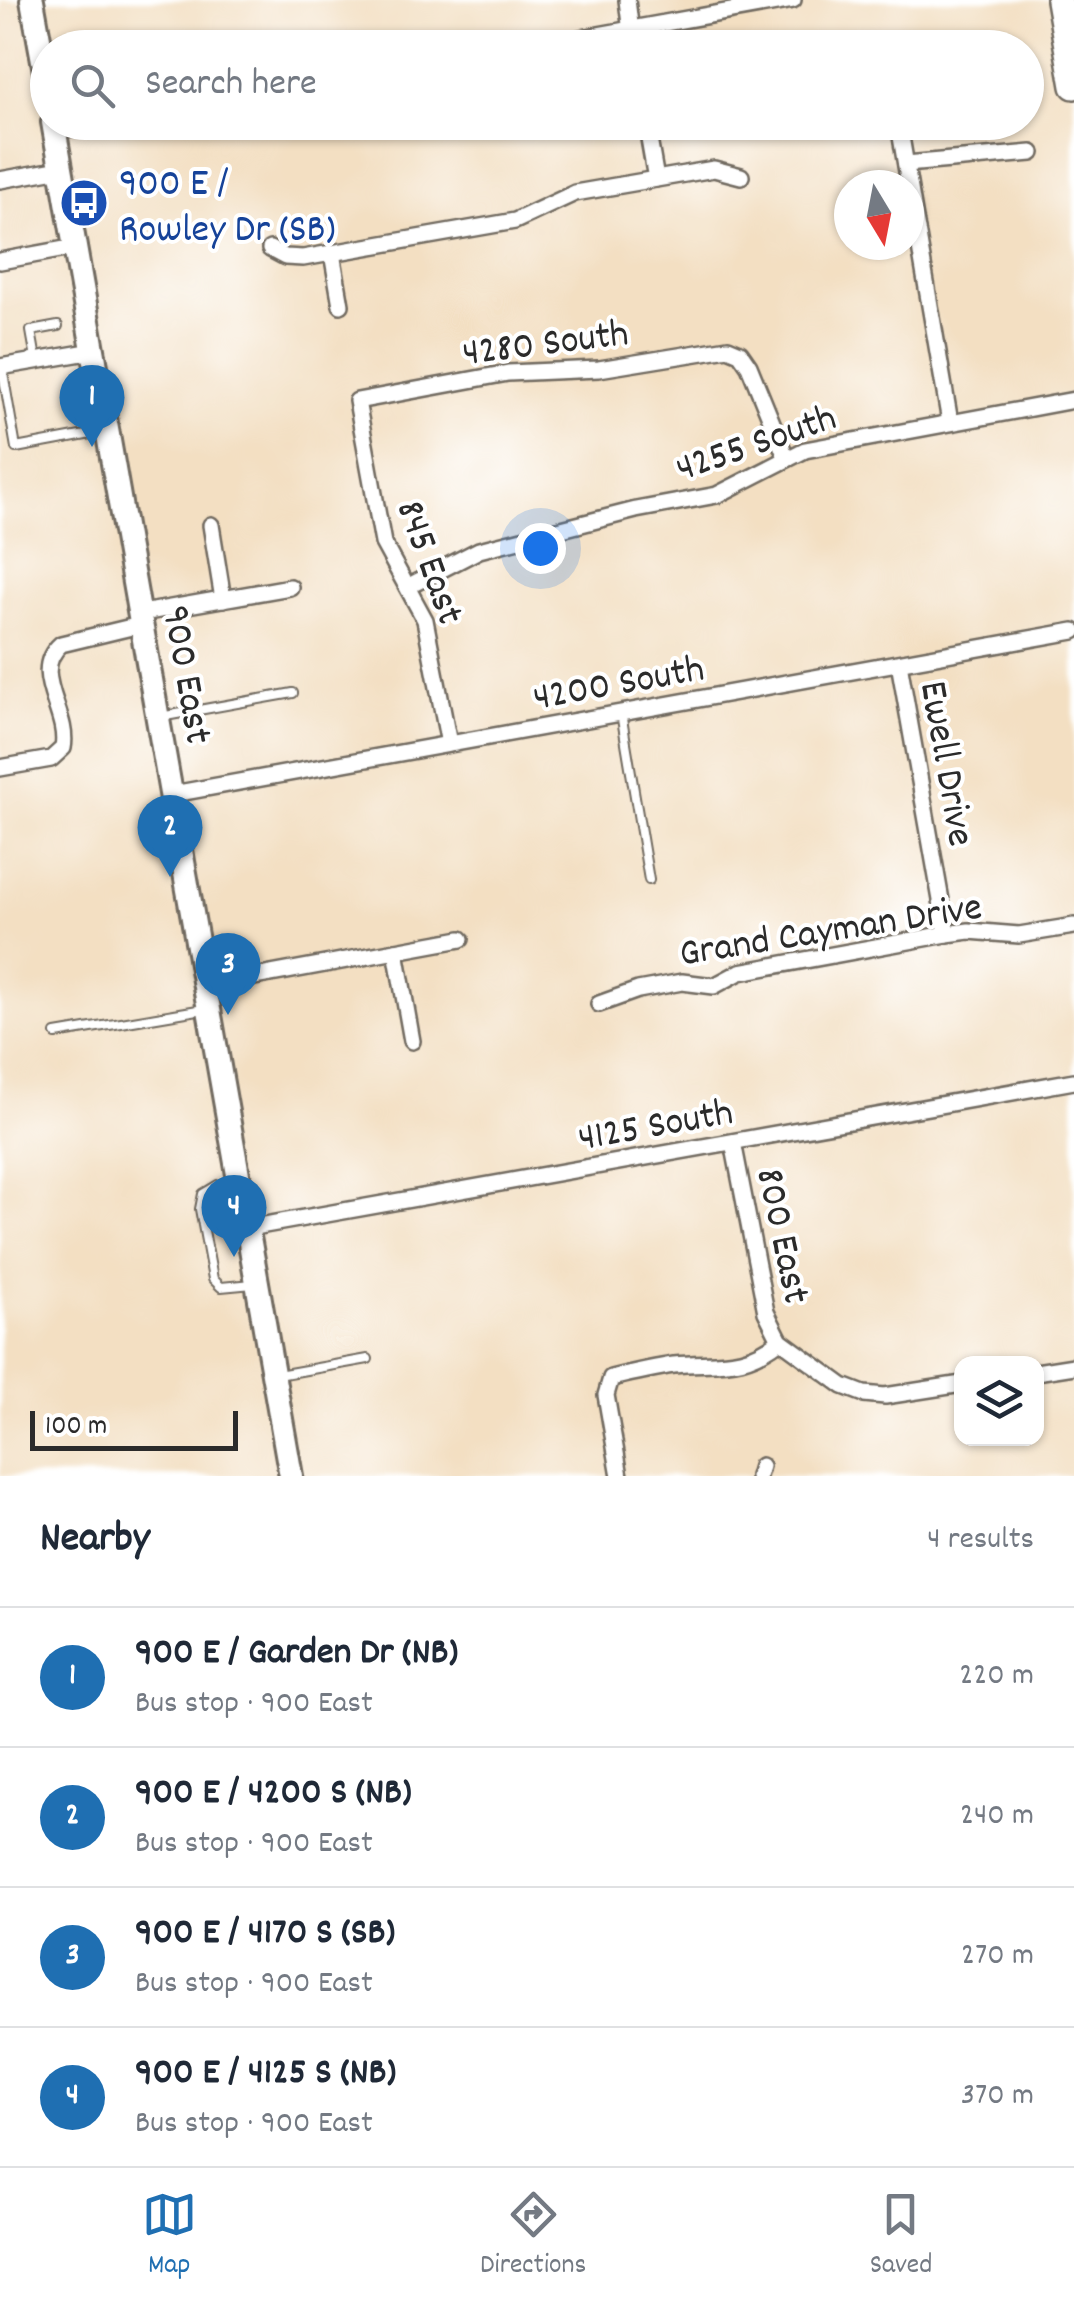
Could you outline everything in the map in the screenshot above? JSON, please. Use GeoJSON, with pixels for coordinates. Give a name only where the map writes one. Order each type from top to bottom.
{"type":"FeatureCollection","features":[{"type":"Feature","properties":{"kind":"main road"},"geometry":{"type":"LineString","coordinates":[[32,0],[37,30]]}},
{"type":"Feature","properties":{"kind":"main road"},"geometry":{"type":"LineString","coordinates":[[1059,0],[1074,86]]}},
{"type":"Feature","properties":{"kind":"main road","name":"900 East"},"geometry":{"type":"LineString","coordinates":[[56,140],[291,1476]]}},
{"type":"Feature","properties":{"kind":"street"},"geometry":{"type":"LineString","coordinates":[[627,0],[631,29]]}},
{"type":"Feature","properties":{"kind":"street"},"geometry":{"type":"LineString","coordinates":[[625,30],[793,0]]}},
{"type":"Feature","properties":{"kind":"street"},"geometry":{"type":"LineString","coordinates":[[649,140],[656,179]]}},
{"type":"Feature","properties":{"kind":"street"},"geometry":{"type":"LineString","coordinates":[[902,140],[950,422]]}},
{"type":"Feature","properties":{"kind":"street"},"geometry":{"type":"LineString","coordinates":[[906,164],[1032,153]]}},
{"type":"Feature","properties":{"kind":"street"},"geometry":{"type":"LineString","coordinates":[[0,180],[61,169]]}},
{"type":"Feature","properties":{"kind":"street"},"geometry":{"type":"LineString","coordinates":[[270,249],[304,258],[516,221],[576,193],[714,169],[740,176]]}},
{"type":"Feature","properties":{"kind":"street"},"geometry":{"type":"LineString","coordinates":[[0,261],[76,247]]}},
{"type":"Feature","properties":{"kind":"street"},"geometry":{"type":"LineString","coordinates":[[332,253],[341,305]]}},
{"type":"Feature","properties":{"kind":"street","name":"4280 South"},"geometry":{"type":"LineString","coordinates":[[357,401],[529,370],[599,369],[717,348],[740,353],[749,366],[786,457]]}},
{"type":"Feature","properties":{"kind":"street"},"geometry":{"type":"LineString","coordinates":[[1,367],[94,351]]}},
{"type":"Feature","properties":{"kind":"street","name":"4255 South"},"geometry":{"type":"LineString","coordinates":[[409,586],[479,550],[636,510],[717,495],[786,457],[828,444],[1074,400]]}},
{"type":"Feature","properties":{"kind":"street","name":"845 East"},"geometry":{"type":"LineString","coordinates":[[357,401],[383,544],[409,586],[429,632],[449,744]]}},
{"type":"Feature","properties":{"kind":"street"},"geometry":{"type":"LineString","coordinates":[[211,524],[224,599]]}},
{"type":"Feature","properties":{"kind":"street"},"geometry":{"type":"LineString","coordinates":[[0,768],[50,759],[63,748],[64,731],[52,692],[48,661],[61,644],[94,637],[102,640],[224,599],[290,587]]}},
{"type":"Feature","properties":{"kind":"street","name":"4200 South"},"geometry":{"type":"LineString","coordinates":[[173,794],[1074,631]]}},
{"type":"Feature","properties":{"kind":"street","name":"Ewell Drive"},"geometry":{"type":"LineString","coordinates":[[899,663],[948,934]]}},
{"type":"Feature","properties":{"kind":"street","name":"Grand Cayman Drive"},"geometry":{"type":"LineString","coordinates":[[598,1004],[638,990],[682,982],[714,986],[740,972],[948,934],[969,931],[1019,935],[1074,926]]}},
{"type":"Feature","properties":{"kind":"street"},"geometry":{"type":"LineString","coordinates":[[209,996],[396,951],[461,940]]}},
{"type":"Feature","properties":{"kind":"street"},"geometry":{"type":"LineString","coordinates":[[396,951],[412,1041]]}},
{"type":"Feature","properties":{"kind":"street","name":"4125 South"},"geometry":{"type":"LineString","coordinates":[[248,1228],[1074,1081]]}},
{"type":"Feature","properties":{"kind":"street","name":"800 East"},"geometry":{"type":"LineString","coordinates":[[733,1142],[766,1312],[780,1340]]}},
{"type":"Feature","properties":{"kind":"street"},"geometry":{"type":"LineString","coordinates":[[620,1476],[606,1395],[611,1378],[670,1366],[752,1359],[780,1340],[831,1378],[864,1394],[885,1396],[954,1385]]}},
{"type":"Feature","properties":{"kind":"street"},"geometry":{"type":"LineString","coordinates":[[1044,1371],[1074,1366]]}},
{"type":"Feature","properties":{"kind":"lane"},"geometry":{"type":"LineString","coordinates":[[36,361],[31,331],[58,326]]}},
{"type":"Feature","properties":{"kind":"lane"},"geometry":{"type":"LineString","coordinates":[[1,367],[16,448],[109,431]]}},
{"type":"Feature","properties":{"kind":"lane"},"geometry":{"type":"LineString","coordinates":[[160,718],[293,693]]}},
{"type":"Feature","properties":{"kind":"lane"},"geometry":{"type":"LineString","coordinates":[[621,713],[649,880]]}},
{"type":"Feature","properties":{"kind":"lane"},"geometry":{"type":"LineString","coordinates":[[56,1034],[209,996]]}},
{"type":"Feature","properties":{"kind":"lane"},"geometry":{"type":"LineString","coordinates":[[240,1181],[218,1185],[201,1199],[212,1279],[221,1288],[258,1283]]}},
{"type":"Feature","properties":{"kind":"lane"},"geometry":{"type":"LineString","coordinates":[[274,1376],[368,1359]]}},
{"type":"Feature","properties":{"kind":"place","name":"900 E / Rowley Dr (SB)"},"geometry":{"type":"Point","coordinates":[84,203]}},
{"type":"Feature","properties":{"kind":"place","name":"900 E / Garden Dr (NB)"},"geometry":{"type":"Point","coordinates":[92,447]}},
{"type":"Feature","properties":{"kind":"place","name":"900 E / 4200 S (NB)"},"geometry":{"type":"Point","coordinates":[170,877]}},
{"type":"Feature","properties":{"kind":"place","name":"900 E / 4170 S (SB)"},"geometry":{"type":"Point","coordinates":[228,1015]}},
{"type":"Feature","properties":{"kind":"place","name":"900 E / 4125 S (NB)"},"geometry":{"type":"Point","coordinates":[234,1257]}}]}
